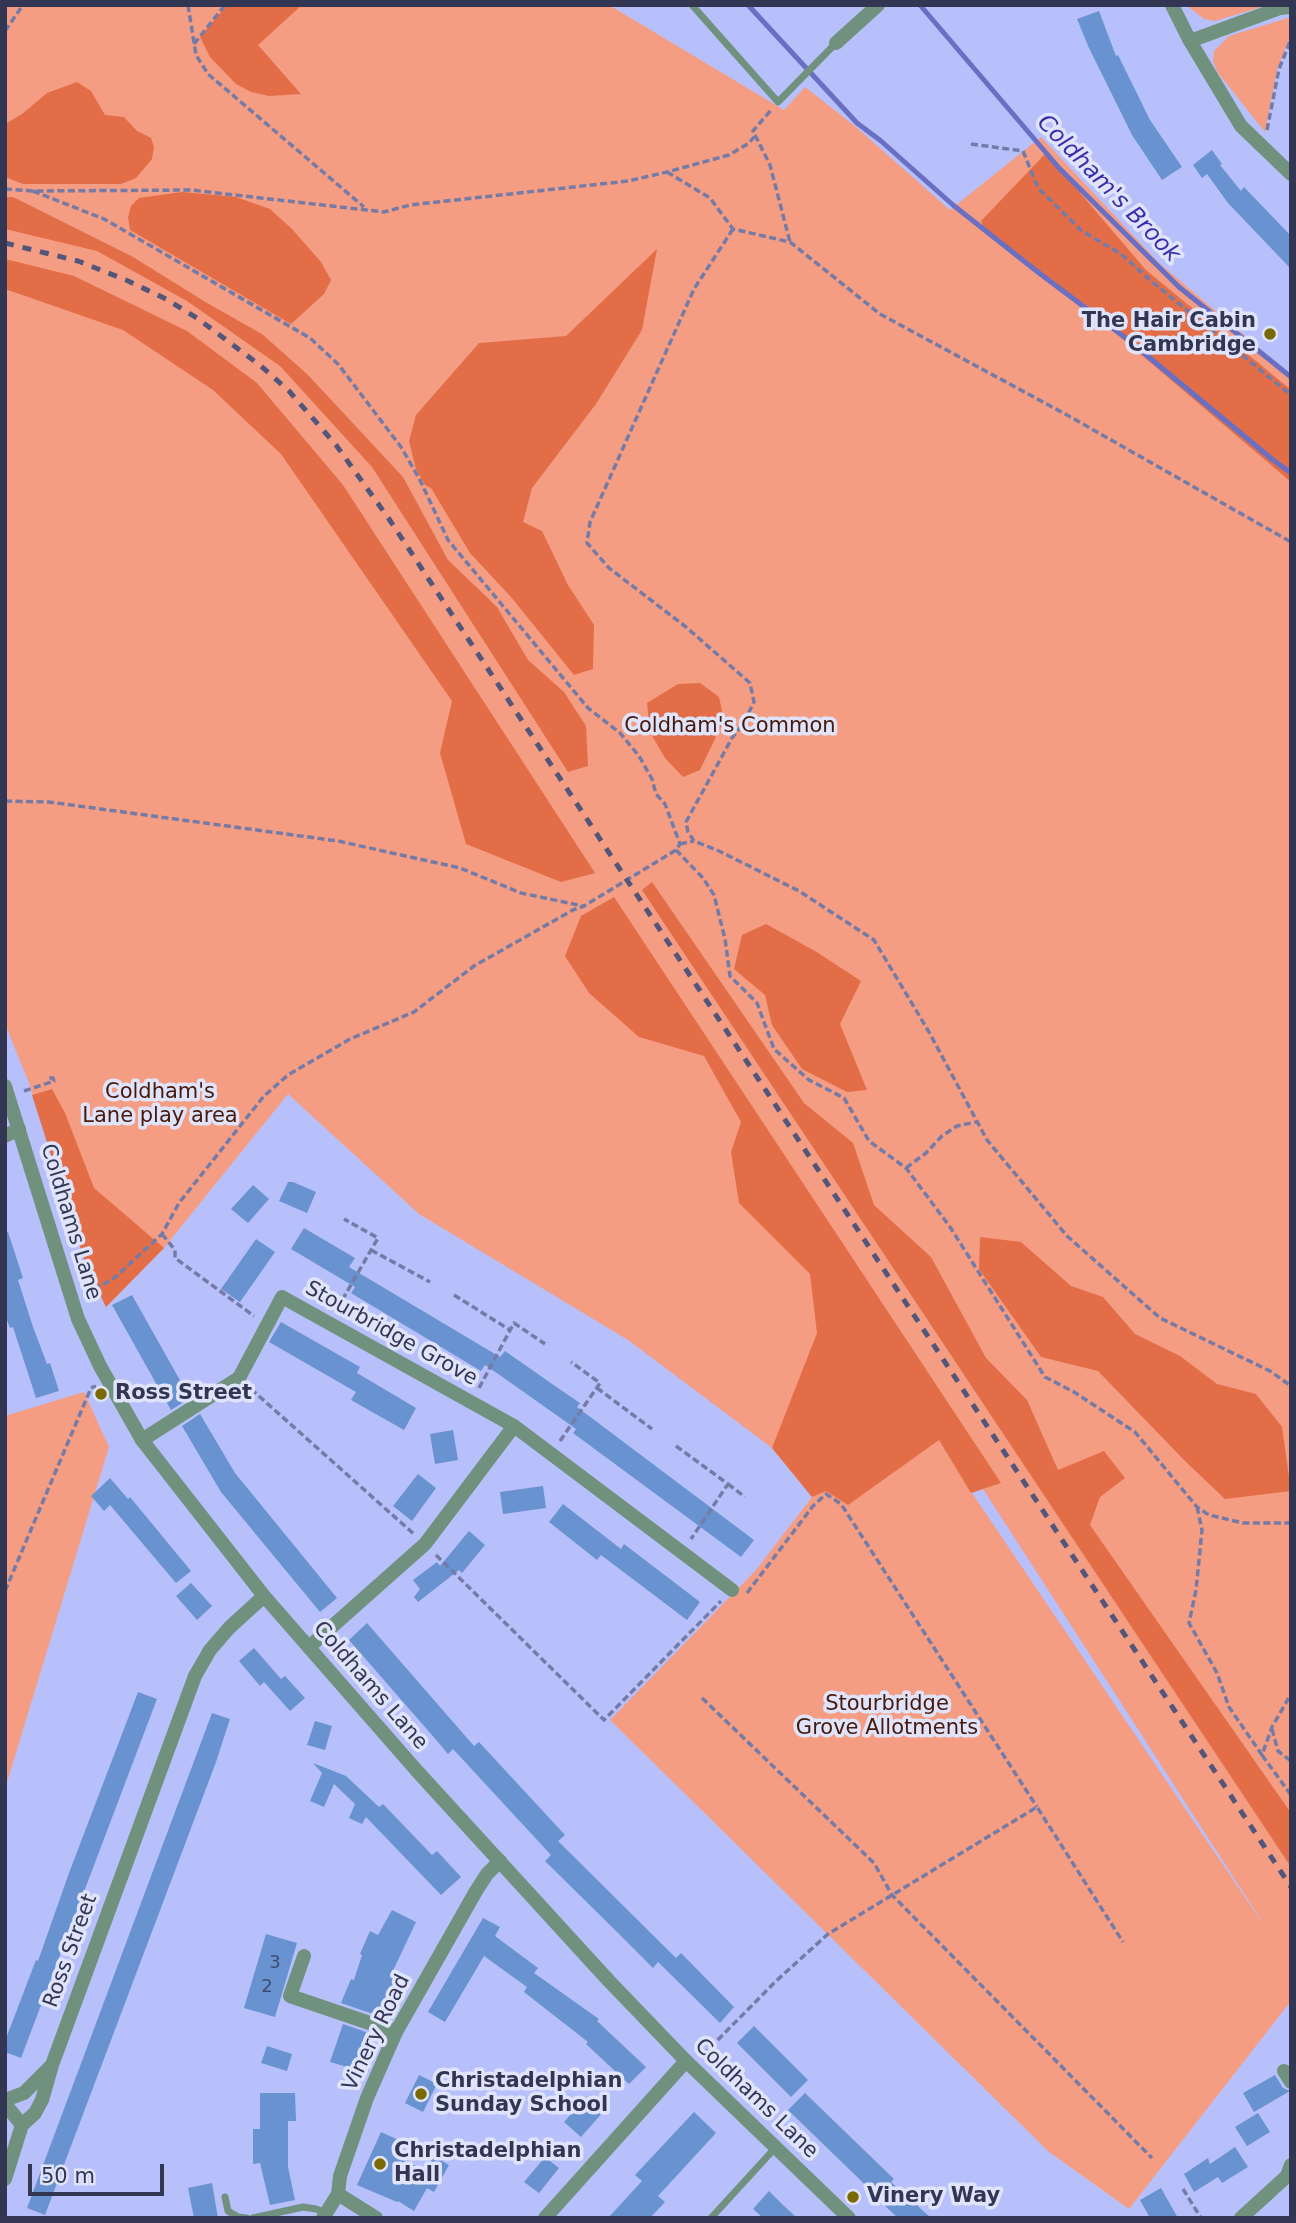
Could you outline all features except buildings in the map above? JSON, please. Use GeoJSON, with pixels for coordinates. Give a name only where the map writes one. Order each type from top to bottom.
{"type":"FeatureCollection","features":[{"type":"Feature","properties":{"kind":"street"},"geometry":{"type":"LineString","coordinates":[[836,43],[878,5]]}},
{"type":"Feature","properties":{"kind":"street"},"geometry":{"type":"LineString","coordinates":[[1172,5],[1190,41],[1241,126],[1291,174]]}},
{"type":"Feature","properties":{"kind":"street"},"geometry":{"type":"LineString","coordinates":[[1190,41],[1280,8],[1291,7]]}},
{"type":"Feature","properties":{"kind":"street","name":"Coldhams Lane"},"geometry":{"type":"LineString","coordinates":[[7,1091],[79,1319],[142,1440],[264,1596],[417,1771],[609,1981],[689,2063],[849,2218]]}},
{"type":"Feature","properties":{"kind":"street"},"geometry":{"type":"LineString","coordinates":[[5,1136],[19,1129]]}},
{"type":"Feature","properties":{"kind":"street","name":"Stourbridge Grove"},"geometry":{"type":"LineString","coordinates":[[142,1440],[239,1378],[282,1297],[514,1426],[738,1594]]}},
{"type":"Feature","properties":{"kind":"street"},"geometry":{"type":"LineString","coordinates":[[309,1647],[425,1544],[514,1426]]}},
{"type":"Feature","properties":{"kind":"street","name":"Ross Street"},"geometry":{"type":"LineString","coordinates":[[5,2179],[22,2125],[36,2113],[42,2100],[52,2064],[195,1676],[210,1650],[229,1628],[264,1596]]}},
{"type":"Feature","properties":{"kind":"street","name":"Vinery Road"},"geometry":{"type":"LineString","coordinates":[[325,2216],[338,2194],[340,2176],[367,2098],[396,2032],[476,1891],[500,1861]]}},
{"type":"Feature","properties":{"kind":"street"},"geometry":{"type":"LineString","coordinates":[[304,1956],[290,1996],[396,2032]]}},
{"type":"Feature","properties":{"kind":"street"},"geometry":{"type":"LineString","coordinates":[[545,2218],[689,2063]]}},
{"type":"Feature","properties":{"kind":"street","name":"Ross Street"},"geometry":{"type":"LineString","coordinates":[[5,2102],[24,2093],[52,2064]]}},
{"type":"Feature","properties":{"kind":"street"},"geometry":{"type":"LineString","coordinates":[[5,2102],[22,2125]]}},
{"type":"Feature","properties":{"kind":"street"},"geometry":{"type":"LineString","coordinates":[[1241,2218],[1289,2171]]}},
{"type":"Feature","properties":{"kind":"street"},"geometry":{"type":"LineString","coordinates":[[338,2194],[376,2218]]}},
{"type":"Feature","properties":{"kind":"lane"},"geometry":{"type":"LineString","coordinates":[[692,5],[778,102],[836,43]]}},
{"type":"Feature","properties":{"kind":"lane"},"geometry":{"type":"LineString","coordinates":[[711,2218],[776,2147]]}},
{"type":"Feature","properties":{"kind":"lane"},"geometry":{"type":"LineString","coordinates":[[225,2197],[228,2211],[238,2217],[247,2218]]}},
{"type":"Feature","properties":{"kind":"lane"},"geometry":{"type":"LineString","coordinates":[[253,2218],[303,2207],[316,2209],[325,2216]]}},
{"type":"Feature","properties":{"kind":"path"},"geometry":{"type":"LineString","coordinates":[[5,31],[23,5]]}},
{"type":"Feature","properties":{"kind":"path"},"geometry":{"type":"LineString","coordinates":[[188,5],[196,55],[208,74],[366,208]]}},
{"type":"Feature","properties":{"kind":"path"},"geometry":{"type":"LineString","coordinates":[[194,44],[225,5]]}},
{"type":"Feature","properties":{"kind":"path"},"geometry":{"type":"LineString","coordinates":[[1259,143],[1267,134],[1279,69],[1291,39]]}},
{"type":"Feature","properties":{"kind":"path"},"geometry":{"type":"LineString","coordinates":[[753,131],[778,102]]}},
{"type":"Feature","properties":{"kind":"path"},"geometry":{"type":"LineString","coordinates":[[5,189],[191,190],[384,212],[410,205],[628,181],[729,155],[754,137],[753,131]]}},
{"type":"Feature","properties":{"kind":"path"},"geometry":{"type":"LineString","coordinates":[[753,131],[761,142],[770,165],[790,242]]}},
{"type":"Feature","properties":{"kind":"path"},"geometry":{"type":"LineString","coordinates":[[971,144],[1023,151],[1038,188],[1082,231],[1121,254],[1291,396]]}},
{"type":"Feature","properties":{"kind":"path"},"geometry":{"type":"LineString","coordinates":[[667,172],[710,198],[733,229],[790,242],[880,314],[1291,541]]}},
{"type":"Feature","properties":{"kind":"path"},"geometry":{"type":"LineString","coordinates":[[33,191],[104,219],[310,338],[338,364],[401,447],[420,480],[447,540],[588,708],[620,733],[639,756],[652,779],[656,794],[665,804],[680,844]]}},
{"type":"Feature","properties":{"kind":"path"},"geometry":{"type":"LineString","coordinates":[[694,841],[686,822],[754,702],[750,683],[686,627],[609,568],[587,543],[590,522],[694,289],[733,229]]}},
{"type":"Feature","properties":{"kind":"path"},"geometry":{"type":"LineString","coordinates":[[5,801],[49,802],[338,841],[460,868],[521,893],[584,906]]}},
{"type":"Feature","properties":{"kind":"path"},"geometry":{"type":"LineString","coordinates":[[72,1298],[112,1280],[162,1234],[179,1203],[264,1096],[288,1074],[350,1039],[414,1012],[474,966],[584,906],[676,850],[680,844],[694,841],[719,850],[799,891],[874,940],[910,999],[987,1140],[1066,1236],[1160,1318],[1270,1371],[1291,1385]]}},
{"type":"Feature","properties":{"kind":"path"},"geometry":{"type":"LineString","coordinates":[[676,850],[703,878],[714,895],[725,939],[730,976],[757,1003],[774,1049],[809,1080],[844,1098],[869,1141],[906,1168],[950,1227],[1045,1377],[1074,1392],[1135,1432],[1196,1507],[1209,1515],[1243,1523],[1291,1523]]}},
{"type":"Feature","properties":{"kind":"path"},"geometry":{"type":"LineString","coordinates":[[7,1091],[54,1081],[47,1076]]}},
{"type":"Feature","properties":{"kind":"path"},"geometry":{"type":"LineString","coordinates":[[906,1168],[957,1126],[976,1122]]}},
{"type":"Feature","properties":{"kind":"path"},"geometry":{"type":"LineString","coordinates":[[329,1323],[378,1238],[344,1219]]}},
{"type":"Feature","properties":{"kind":"path"},"geometry":{"type":"LineString","coordinates":[[162,1234],[175,1250],[176,1258],[267,1326]]}},
{"type":"Feature","properties":{"kind":"path"},"geometry":{"type":"LineString","coordinates":[[371,1250],[430,1282]]}},
{"type":"Feature","properties":{"kind":"path"},"geometry":{"type":"LineString","coordinates":[[454,1295],[510,1330]]}},
{"type":"Feature","properties":{"kind":"path"},"geometry":{"type":"LineString","coordinates":[[471,1402],[514,1323],[545,1344]]}},
{"type":"Feature","properties":{"kind":"path"},"geometry":{"type":"LineString","coordinates":[[551,1454],[600,1383],[571,1362]]}},
{"type":"Feature","properties":{"kind":"path"},"geometry":{"type":"LineString","coordinates":[[239,1378],[425,1544],[604,1720],[738,1594],[826,1494],[841,1504],[1123,1942]]}},
{"type":"Feature","properties":{"kind":"path"},"geometry":{"type":"LineString","coordinates":[[5,1591],[91,1388],[108,1379]]}},
{"type":"Feature","properties":{"kind":"path"},"geometry":{"type":"LineString","coordinates":[[597,1388],[652,1429]]}},
{"type":"Feature","properties":{"kind":"path"},"geometry":{"type":"LineString","coordinates":[[676,1446],[745,1497]]}},
{"type":"Feature","properties":{"kind":"path"},"geometry":{"type":"LineString","coordinates":[[682,1552],[728,1484]]}},
{"type":"Feature","properties":{"kind":"path"},"geometry":{"type":"LineString","coordinates":[[1196,1507],[1202,1530],[1196,1590],[1189,1623],[1217,1673],[1229,1707],[1291,1795]]}},
{"type":"Feature","properties":{"kind":"path"},"geometry":{"type":"LineString","coordinates":[[1262,1755],[1272,1727],[1291,1694]]}},
{"type":"Feature","properties":{"kind":"path"},"geometry":{"type":"LineString","coordinates":[[702,1698],[874,1863],[892,1895],[1152,2158]]}},
{"type":"Feature","properties":{"kind":"path"},"geometry":{"type":"LineString","coordinates":[[1272,1727],[1279,1751],[1291,1761]]}},
{"type":"Feature","properties":{"kind":"path"},"geometry":{"type":"LineString","coordinates":[[689,2063],[828,1934],[1037,1807]]}},
{"type":"Feature","properties":{"kind":"path"},"geometry":{"type":"LineString","coordinates":[[1183,2189],[1201,2218]]}},
{"type":"Feature","properties":{"kind":"green space","name":"Coldham's Common"},"geometry":{"type":"Polygon","coordinates":[[[5,5],[609,5],[784,110],[805,87],[856,127],[950,210],[1041,137],[1159,263],[1291,375],[1291,2001],[1129,2209],[1049,2152],[610,1720],[756,1570],[812,1497],[772,1448],[628,1340],[419,1214],[288,1094],[164,1248],[106,1307],[86,1265],[29,1083],[5,1024],[5,5]],[[983,1489],[972,1493],[1261,1921],[983,1489]]]}},
{"type":"Feature","properties":{"kind":"green space"},"geometry":{"type":"Polygon","coordinates":[[[1186,5],[1268,5],[1215,21],[1204,19],[1186,5]]]}},
{"type":"Feature","properties":{"kind":"green space"},"geometry":{"type":"Polygon","coordinates":[[[1291,17],[1291,34],[1277,70],[1265,132],[1218,73],[1213,61],[1214,51],[1229,36],[1291,17]]]}},
{"type":"Feature","properties":{"kind":"green space"},"geometry":{"type":"Polygon","coordinates":[[[84,1392],[109,1447],[5,1789],[5,1416],[84,1392]]]}},
{"type":"Feature","properties":{"kind":"shaded area"},"geometry":{"type":"Polygon","coordinates":[[[227,5],[302,5],[258,45],[301,94],[269,96],[251,92],[236,84],[210,57],[200,37],[227,5]]]}},
{"type":"Feature","properties":{"kind":"shaded area"},"geometry":{"type":"Polygon","coordinates":[[[77,82],[91,91],[105,115],[124,117],[137,131],[151,138],[154,147],[152,159],[136,178],[121,184],[23,184],[5,177],[5,124],[47,93],[77,82]]]}},
{"type":"Feature","properties":{"kind":"shaded area"},"geometry":{"type":"Polygon","coordinates":[[[1046,153],[1146,270],[1291,390],[1291,482],[1091,312],[985,232],[981,221],[1046,153]]]}},
{"type":"Feature","properties":{"kind":"shaded area"},"geometry":{"type":"Polygon","coordinates":[[[182,192],[236,197],[270,209],[321,262],[331,280],[324,294],[291,324],[130,230],[128,217],[131,206],[139,198],[182,192]]]}},
{"type":"Feature","properties":{"kind":"shaded area"},"geometry":{"type":"Polygon","coordinates":[[[5,197],[13,197],[133,257],[262,334],[308,375],[403,477],[448,560],[497,607],[528,660],[564,692],[586,726],[588,766],[568,772],[372,467],[280,366],[187,301],[97,251],[5,229],[5,197]]]}},
{"type":"Feature","properties":{"kind":"shaded area"},"geometry":{"type":"Polygon","coordinates":[[[657,249],[642,330],[596,404],[532,488],[523,522],[542,531],[568,585],[594,625],[593,669],[574,675],[511,597],[470,553],[431,488],[425,485],[416,469],[409,441],[416,415],[479,343],[566,336],[657,249]]]}},
{"type":"Feature","properties":{"kind":"shaded area"},"geometry":{"type":"Polygon","coordinates":[[[5,259],[74,276],[187,331],[257,383],[343,485],[595,873],[561,882],[466,844],[440,753],[452,701],[281,454],[213,390],[123,330],[5,289],[5,259]]]}},
{"type":"Feature","properties":{"kind":"shaded area"},"geometry":{"type":"Polygon","coordinates":[[[700,683],[719,697],[724,720],[700,770],[683,777],[665,758],[650,732],[647,703],[678,684],[700,683]]]}},
{"type":"Feature","properties":{"kind":"shaded area"},"geometry":{"type":"Polygon","coordinates":[[[652,882],[804,1103],[853,1143],[874,1205],[931,1257],[986,1358],[1027,1400],[1058,1470],[1104,1451],[1125,1478],[1100,1497],[1090,1525],[1291,1813],[1291,1867],[642,890],[652,882]]]}},
{"type":"Feature","properties":{"kind":"shaded area"},"geometry":{"type":"Polygon","coordinates":[[[614,897],[1001,1483],[971,1493],[939,1440],[848,1505],[826,1491],[812,1497],[772,1448],[817,1333],[810,1274],[739,1203],[731,1152],[741,1122],[704,1056],[639,1037],[589,993],[565,956],[581,916],[614,897]]]}},
{"type":"Feature","properties":{"kind":"shaded area"},"geometry":{"type":"Polygon","coordinates":[[[766,924],[861,981],[840,1024],[867,1090],[847,1092],[802,1069],[772,1025],[765,995],[734,969],[742,935],[766,924]]]}},
{"type":"Feature","properties":{"kind":"shaded area"},"geometry":{"type":"Polygon","coordinates":[[[52,1089],[65,1113],[94,1188],[164,1248],[106,1307],[86,1265],[32,1095],[52,1089]]]}},
{"type":"Feature","properties":{"kind":"shaded area"},"geometry":{"type":"Polygon","coordinates":[[[980,1237],[1021,1242],[1071,1286],[1103,1297],[1135,1334],[1180,1356],[1217,1384],[1256,1394],[1282,1427],[1291,1491],[1225,1499],[1098,1371],[1041,1357],[979,1269],[980,1237]]]}},
{"type":"Feature","properties":{"kind":"waterway"},"geometry":{"type":"LineString","coordinates":[[748,5],[857,123],[953,205],[1127,339],[1291,473]]}},
{"type":"Feature","properties":{"kind":"waterway","name":"Coldham's Brook"},"geometry":{"type":"LineString","coordinates":[[920,5],[1059,168],[1179,287],[1291,377]]}},
{"type":"Feature","properties":{"kind":"railway"},"geometry":{"type":"LineString","coordinates":[[5,243],[78,261],[166,299],[197,318],[261,366],[289,391],[336,445],[389,519],[1291,1887]]}},
{"type":"Feature","properties":{"kind":"place","name":"The Hair Cabin Cambridge"},"geometry":{"type":"Point","coordinates":[1270,334]}},
{"type":"Feature","properties":{"kind":"place","name":"Ross Street"},"geometry":{"type":"Point","coordinates":[101,1394]}},
{"type":"Feature","properties":{"kind":"place","name":"Christadelphian Sunday School"},"geometry":{"type":"Point","coordinates":[421,2094]}},
{"type":"Feature","properties":{"kind":"place","name":"Christadelphian Hall"},"geometry":{"type":"Point","coordinates":[380,2164]}},
{"type":"Feature","properties":{"kind":"place","name":"Vinery Way"},"geometry":{"type":"Point","coordinates":[853,2197]}},
{"type":"Feature","properties":{"kind":"park label","name":"Coldham's Lane play area"},"geometry":{"type":"Point","coordinates":[160,1105]}},
{"type":"Feature","properties":{"kind":"park label","name":"Stourbridge Grove Allotments"},"geometry":{"type":"Point","coordinates":[887,1717]}}]}
